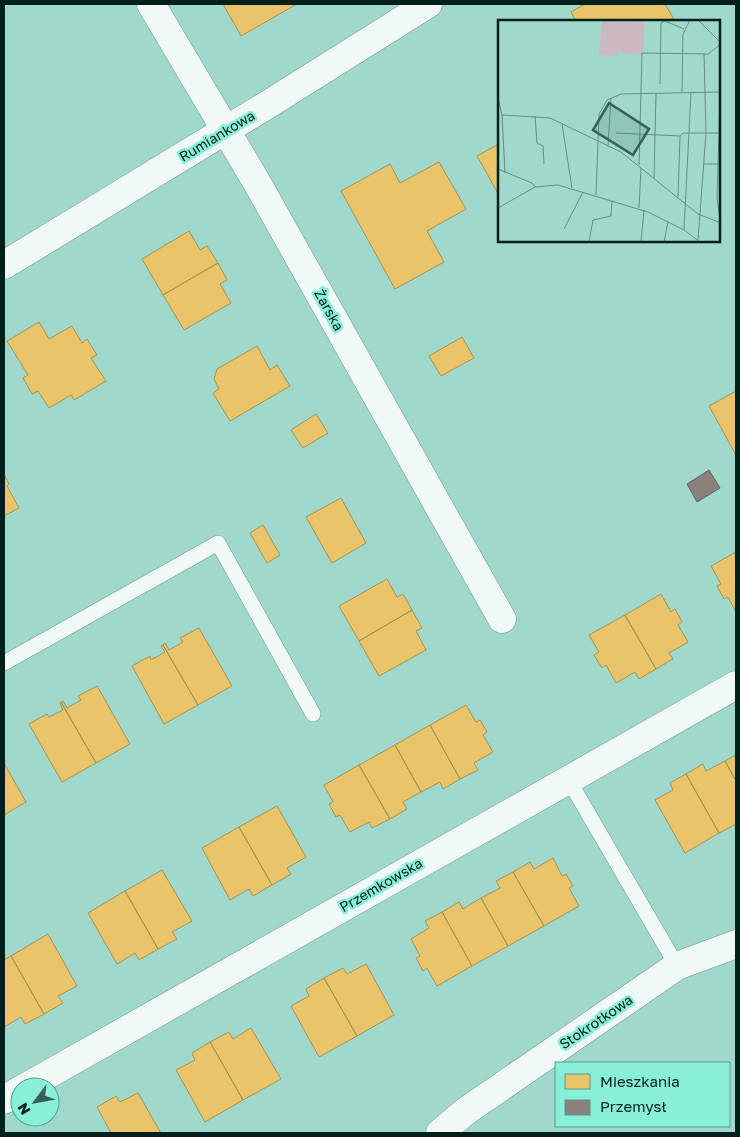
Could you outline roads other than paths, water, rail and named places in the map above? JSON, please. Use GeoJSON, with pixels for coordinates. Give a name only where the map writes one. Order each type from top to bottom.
{"type":"FeatureCollection","features":[{"type":"Feature","properties":{"kind":"street","name":"Żarska"},"geometry":{"type":"LineString","coordinates":[[151,4],[226,130],[502,619]]}},
{"type":"Feature","properties":{"kind":"street","name":"Rumiankowa"},"geometry":{"type":"LineString","coordinates":[[4,265],[428,4]]}},
{"type":"Feature","properties":{"kind":"street","name":"Przemkowska"},"geometry":{"type":"LineString","coordinates":[[44,1077],[736,685]]}},
{"type":"Feature","properties":{"kind":"street","name":"Stokrotkowa"},"geometry":{"type":"LineString","coordinates":[[440,1133],[466,1111],[677,966],[736,944]]}},
{"type":"Feature","properties":{"kind":"lane"},"geometry":{"type":"LineString","coordinates":[[4,663],[218,543],[313,714]]}},
{"type":"Feature","properties":{"kind":"lane"},"geometry":{"type":"LineString","coordinates":[[568,779],[677,966]]}}]}
